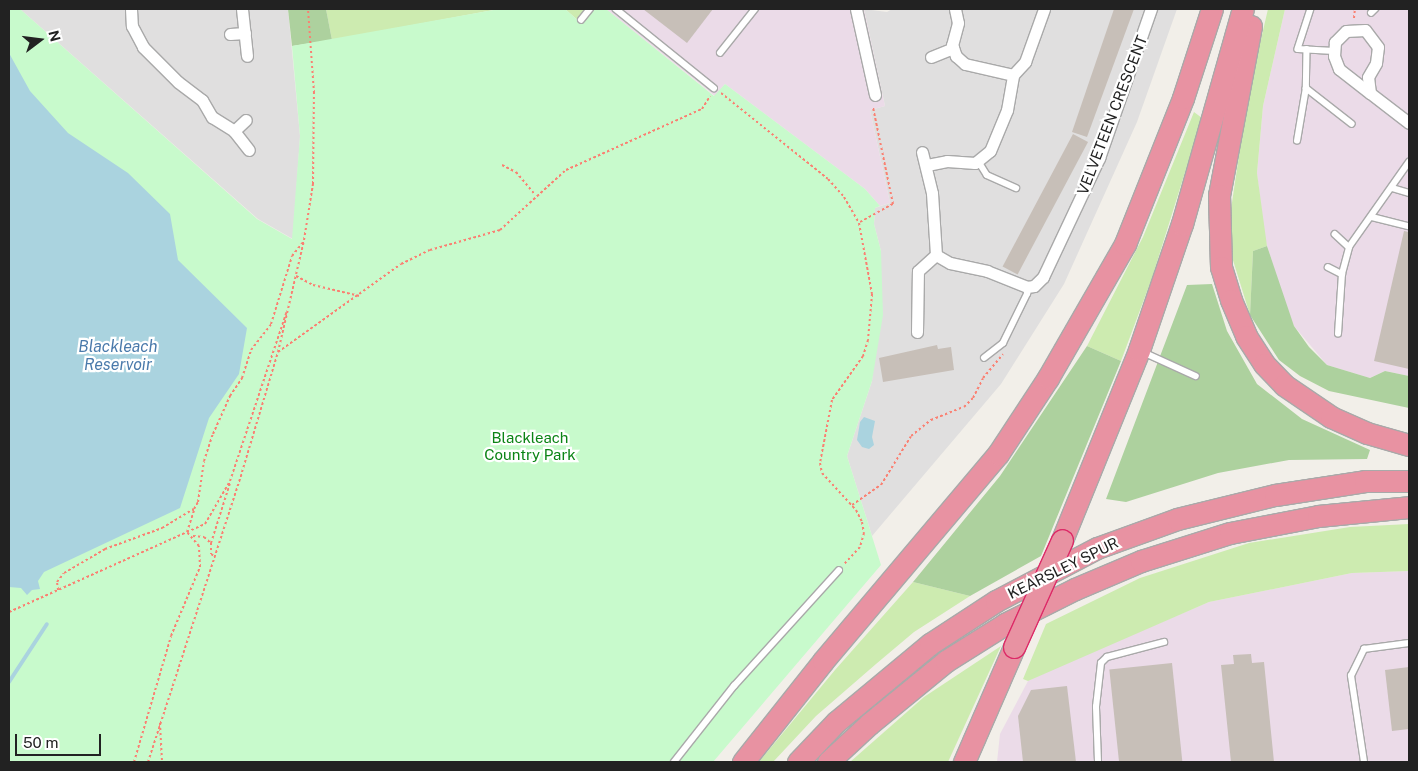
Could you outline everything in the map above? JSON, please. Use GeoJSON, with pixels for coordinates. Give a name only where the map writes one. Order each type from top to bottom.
{"type":"FeatureCollection","features":[{"type":"Feature","properties":{"kind":"highway"},"geometry":{"type":"LineString","coordinates":[[743,762],[811,676],[992,461],[1048,378],[1125,244],[1183,98],[1212,9]]}},
{"type":"Feature","properties":{"kind":"highway"},"geometry":{"type":"LineString","coordinates":[[964,762],[1062,540],[1139,350],[1182,224],[1243,9]]}},
{"type":"Feature","properties":{"kind":"highway"},"geometry":{"type":"LineString","coordinates":[[1254,9],[1219,194],[1221,266],[1231,300],[1246,336],[1264,364],[1284,385],[1332,417],[1367,433],[1409,445]]}},
{"type":"Feature","properties":{"kind":"highway","name":"KEARSLEY SPUR"},"geometry":{"type":"LineString","coordinates":[[798,762],[836,722],[930,644],[996,601],[1097,548],[1177,519],[1275,495],[1365,481],[1409,481]]}},
{"type":"Feature","properties":{"kind":"highway","name":"KEARSLEY SPUR"},"geometry":{"type":"LineString","coordinates":[[828,762],[869,724],[946,661],[1006,624],[1075,589],[1140,561],[1230,533],[1318,516],[1409,507]]}},
{"type":"Feature","properties":{"kind":"street"},"geometry":{"type":"LineString","coordinates":[[131,9],[132,26],[143,47],[178,82],[202,100],[212,117],[234,131],[249,150]]}},
{"type":"Feature","properties":{"kind":"street"},"geometry":{"type":"LineString","coordinates":[[242,9],[247,56]]}},
{"type":"Feature","properties":{"kind":"street"},"geometry":{"type":"LineString","coordinates":[[856,9],[875,95]]}},
{"type":"Feature","properties":{"kind":"street"},"geometry":{"type":"LineString","coordinates":[[952,48],[958,24],[955,9]]}},
{"type":"Feature","properties":{"kind":"street"},"geometry":{"type":"LineString","coordinates":[[927,165],[947,161],[979,162],[990,151],[1007,110],[1013,75],[1025,62],[1044,9]]}},
{"type":"Feature","properties":{"kind":"street","name":"VELVETEEN CRESCENT"},"geometry":{"type":"LineString","coordinates":[[1027,287],[1034,286],[1044,277],[1099,158],[1151,9]]}},
{"type":"Feature","properties":{"kind":"street"},"geometry":{"type":"LineString","coordinates":[[1370,93],[1368,77],[1378,54],[1373,37],[1365,30],[1346,31],[1335,42],[1334,51],[1338,69],[1409,123]]}},
{"type":"Feature","properties":{"kind":"street"},"geometry":{"type":"LineString","coordinates":[[230,34],[245,33]]}},
{"type":"Feature","properties":{"kind":"street"},"geometry":{"type":"LineString","coordinates":[[931,57],[952,48]]}},
{"type":"Feature","properties":{"kind":"street"},"geometry":{"type":"LineString","coordinates":[[952,48],[965,64],[1013,75]]}},
{"type":"Feature","properties":{"kind":"street"},"geometry":{"type":"LineString","coordinates":[[234,131],[246,120]]}},
{"type":"Feature","properties":{"kind":"street"},"geometry":{"type":"LineString","coordinates":[[917,332],[918,271],[936,255],[935,210],[927,165],[922,152]]}},
{"type":"Feature","properties":{"kind":"street"},"geometry":{"type":"LineString","coordinates":[[936,255],[950,263],[987,271],[1027,287]]}},
{"type":"Feature","properties":{"kind":"lane"},"geometry":{"type":"LineString","coordinates":[[581,20],[590,9]]}},
{"type":"Feature","properties":{"kind":"lane"},"geometry":{"type":"LineString","coordinates":[[616,9],[714,88]]}},
{"type":"Feature","properties":{"kind":"lane"},"geometry":{"type":"LineString","coordinates":[[720,53],[755,9]]}},
{"type":"Feature","properties":{"kind":"lane"},"geometry":{"type":"LineString","coordinates":[[1311,9],[1298,49],[1334,51]]}},
{"type":"Feature","properties":{"kind":"lane"},"geometry":{"type":"LineString","coordinates":[[1297,140],[1306,88],[1307,49]]}},
{"type":"Feature","properties":{"kind":"lane"},"geometry":{"type":"LineString","coordinates":[[1306,88],[1352,124]]}},
{"type":"Feature","properties":{"kind":"lane"},"geometry":{"type":"LineString","coordinates":[[979,162],[987,175],[1016,188]]}},
{"type":"Feature","properties":{"kind":"lane"},"geometry":{"type":"LineString","coordinates":[[1338,334],[1342,274],[1349,248],[1409,162]]}},
{"type":"Feature","properties":{"kind":"lane"},"geometry":{"type":"LineString","coordinates":[[1392,188],[1409,193]]}},
{"type":"Feature","properties":{"kind":"lane"},"geometry":{"type":"LineString","coordinates":[[1372,217],[1409,226]]}},
{"type":"Feature","properties":{"kind":"lane"},"geometry":{"type":"LineString","coordinates":[[1335,234],[1349,248]]}},
{"type":"Feature","properties":{"kind":"lane"},"geometry":{"type":"LineString","coordinates":[[1328,267],[1342,274]]}},
{"type":"Feature","properties":{"kind":"lane"},"geometry":{"type":"LineString","coordinates":[[984,358],[1006,337],[1028,294],[1027,287]]}},
{"type":"Feature","properties":{"kind":"lane"},"geometry":{"type":"LineString","coordinates":[[1139,350],[1196,376]]}},
{"type":"Feature","properties":{"kind":"lane"},"geometry":{"type":"LineString","coordinates":[[674,762],[734,686],[839,570]]}},
{"type":"Feature","properties":{"kind":"lane"},"geometry":{"type":"LineString","coordinates":[[1098,762],[1096,707],[1100,663],[1107,657],[1164,642]]}},
{"type":"Feature","properties":{"kind":"lane"},"geometry":{"type":"LineString","coordinates":[[1364,762],[1351,676],[1364,649],[1409,643]]}},
{"type":"Feature","properties":{"kind":"path"},"geometry":{"type":"LineString","coordinates":[[148,762],[160,720],[215,557],[278,352],[304,240],[313,184],[314,93],[308,9]]}},
{"type":"Feature","properties":{"kind":"path"},"geometry":{"type":"LineString","coordinates":[[278,352],[360,296],[401,264],[430,250],[500,230],[535,195],[566,170],[702,109],[714,88],[828,178],[844,197],[859,223],[872,294],[868,340],[863,356],[832,400],[820,463],[822,473],[852,505],[862,522],[864,533],[860,547],[839,570]]}},
{"type":"Feature","properties":{"kind":"path"},"geometry":{"type":"LineString","coordinates":[[859,223],[893,204],[872,109],[875,95]]}},
{"type":"Feature","properties":{"kind":"path"},"geometry":{"type":"LineString","coordinates":[[502,165],[516,172],[535,195]]}},
{"type":"Feature","properties":{"kind":"path"},"geometry":{"type":"LineString","coordinates":[[187,532],[194,508],[198,502],[204,461],[213,434],[230,396],[242,378],[251,350],[271,324],[292,256],[304,240]]}},
{"type":"Feature","properties":{"kind":"path"},"geometry":{"type":"LineString","coordinates":[[296,276],[313,285],[360,296]]}},
{"type":"Feature","properties":{"kind":"path"},"geometry":{"type":"LineString","coordinates":[[215,557],[211,554],[211,543],[290,302]]}},
{"type":"Feature","properties":{"kind":"path"},"geometry":{"type":"LineString","coordinates":[[852,505],[881,485],[910,436],[931,420],[964,407],[973,398],[984,378],[1008,348]]}},
{"type":"Feature","properties":{"kind":"path"},"geometry":{"type":"LineString","coordinates":[[9,612],[205,524],[230,481]]}},
{"type":"Feature","properties":{"kind":"path"},"geometry":{"type":"LineString","coordinates":[[58,590],[57,582],[64,573],[114,545],[162,528],[194,508]]}},
{"type":"Feature","properties":{"kind":"path"},"geometry":{"type":"LineString","coordinates":[[187,532],[193,536],[204,537],[211,543]]}},
{"type":"Feature","properties":{"kind":"path"},"geometry":{"type":"LineString","coordinates":[[134,762],[171,636],[200,567],[201,554],[193,536]]}},
{"type":"Feature","properties":{"kind":"path"},"geometry":{"type":"LineString","coordinates":[[160,720],[162,762]]}},
{"type":"Feature","properties":{"kind":"shaded area"},"geometry":{"type":"Polygon","coordinates":[[[20,9],[288,9],[300,136],[293,239],[258,219],[20,9]]]}},
{"type":"Feature","properties":{"kind":"shaded area"},"geometry":{"type":"Polygon","coordinates":[[[606,9],[864,9],[885,106],[870,110],[890,203],[880,206],[865,189],[725,84],[715,96],[606,9]]]}},
{"type":"Feature","properties":{"kind":"shaded area"},"geometry":{"type":"Polygon","coordinates":[[[864,9],[887,12],[892,9],[1177,9],[1137,122],[1064,284],[1001,384],[872,536],[847,456],[872,381],[881,251],[874,224],[875,208],[890,203],[870,110],[885,106],[864,9]]]}},
{"type":"Feature","properties":{"kind":"shaded area"},"geometry":{"type":"Polygon","coordinates":[[[1285,9],[1409,9],[1409,376],[1385,371],[1370,378],[1327,365],[1294,326],[1283,298],[1265,239],[1257,173],[1263,106],[1285,9]]]}},
{"type":"Feature","properties":{"kind":"shaded area"},"geometry":{"type":"Polygon","coordinates":[[[1409,571],[1409,762],[997,762],[1000,734],[1028,681],[1047,671],[1209,602],[1352,573],[1409,571]]]}},
{"type":"Feature","properties":{"kind":"green space","name":"Blackleach Country Park"},"geometry":{"type":"Polygon","coordinates":[[[9,9],[20,9],[257,219],[292,239],[300,136],[292,46],[499,9],[565,9],[581,23],[592,9],[606,9],[714,96],[725,84],[865,189],[880,206],[875,208],[874,224],[881,251],[883,315],[872,381],[847,456],[881,565],[713,762],[9,762],[9,9]]]}},
{"type":"Feature","properties":{"kind":"green space"},"geometry":{"type":"Polygon","coordinates":[[[288,9],[326,9],[332,40],[292,46],[288,9]]]}},
{"type":"Feature","properties":{"kind":"green space"},"geometry":{"type":"Polygon","coordinates":[[[326,9],[499,9],[332,40],[326,9]]]}},
{"type":"Feature","properties":{"kind":"green space"},"geometry":{"type":"Polygon","coordinates":[[[565,9],[592,9],[581,23],[565,9]]]}},
{"type":"Feature","properties":{"kind":"green space"},"geometry":{"type":"Polygon","coordinates":[[[1268,9],[1285,9],[1263,106],[1257,173],[1267,246],[1253,251],[1250,315],[1232,257],[1230,216],[1248,95],[1268,9]]]}},
{"type":"Feature","properties":{"kind":"green space"},"geometry":{"type":"Polygon","coordinates":[[[1194,112],[1202,118],[1152,278],[1121,361],[1087,346],[1143,237],[1194,112]]]}},
{"type":"Feature","properties":{"kind":"green space"},"geometry":{"type":"Polygon","coordinates":[[[1267,246],[1294,326],[1309,347],[1327,365],[1370,378],[1385,371],[1409,376],[1409,408],[1329,391],[1300,376],[1279,360],[1250,315],[1253,251],[1267,246]]]}},
{"type":"Feature","properties":{"kind":"green space"},"geometry":{"type":"Polygon","coordinates":[[[1212,284],[1227,331],[1257,384],[1302,419],[1370,450],[1367,459],[1289,460],[1218,473],[1126,502],[1106,499],[1187,285],[1212,284]]]}},
{"type":"Feature","properties":{"kind":"green space"},"geometry":{"type":"Polygon","coordinates":[[[1087,346],[1121,361],[1041,556],[970,596],[913,582],[1000,476],[1087,346]]]}},
{"type":"Feature","properties":{"kind":"green space"},"geometry":{"type":"Polygon","coordinates":[[[1409,524],[1409,571],[1352,573],[1209,602],[1028,681],[1023,679],[1046,624],[1140,578],[1249,543],[1350,527],[1409,524]]]}},
{"type":"Feature","properties":{"kind":"green space"},"geometry":{"type":"Polygon","coordinates":[[[913,582],[970,596],[914,632],[876,664],[816,716],[773,762],[759,762],[835,670],[913,582]]]}},
{"type":"Feature","properties":{"kind":"green space"},"geometry":{"type":"Polygon","coordinates":[[[1001,646],[948,762],[850,762],[924,697],[1001,646]]]}},
{"type":"Feature","properties":{"kind":"water","name":"Blackleach Reservoir"},"geometry":{"type":"Polygon","coordinates":[[[9,53],[30,91],[68,133],[128,173],[170,214],[178,260],[247,328],[239,374],[209,418],[180,508],[44,572],[38,581],[40,589],[32,590],[27,595],[21,588],[9,587],[9,53]]]}},
{"type":"Feature","properties":{"kind":"water"},"geometry":{"type":"Polygon","coordinates":[[[864,417],[875,421],[872,437],[874,445],[869,449],[862,447],[857,440],[860,422],[864,417]]]}},
{"type":"Feature","properties":{"kind":"building"},"geometry":{"type":"Polygon","coordinates":[[[643,9],[713,9],[687,43],[643,9]]]}},
{"type":"Feature","properties":{"kind":"building"},"geometry":{"type":"Polygon","coordinates":[[[1114,9],[1134,9],[1087,137],[1072,132],[1114,9]]]}},
{"type":"Feature","properties":{"kind":"building"},"geometry":{"type":"Polygon","coordinates":[[[1073,134],[1088,142],[1018,274],[1003,266],[1073,134]]]}},
{"type":"Feature","properties":{"kind":"building"},"geometry":{"type":"Polygon","coordinates":[[[1404,231],[1409,232],[1409,369],[1374,361],[1404,231]]]}},
{"type":"Feature","properties":{"kind":"building"},"geometry":{"type":"Polygon","coordinates":[[[937,345],[938,349],[951,347],[954,370],[883,382],[879,358],[937,345]]]}},
{"type":"Feature","properties":{"kind":"building"},"geometry":{"type":"Polygon","coordinates":[[[1251,654],[1252,663],[1264,662],[1274,762],[1231,762],[1221,665],[1234,664],[1233,655],[1251,654]]]}},
{"type":"Feature","properties":{"kind":"building"},"geometry":{"type":"Polygon","coordinates":[[[1172,663],[1182,762],[1119,762],[1109,670],[1172,663]]]}},
{"type":"Feature","properties":{"kind":"building"},"geometry":{"type":"Polygon","coordinates":[[[1409,667],[1409,729],[1392,731],[1385,670],[1409,667]]]}},
{"type":"Feature","properties":{"kind":"building"},"geometry":{"type":"Polygon","coordinates":[[[1067,686],[1076,762],[1023,762],[1018,716],[1031,690],[1067,686]]]}},
{"type":"Feature","properties":{"kind":"waterway"},"geometry":{"type":"LineString","coordinates":[[9,682],[47,624]]}}]}
